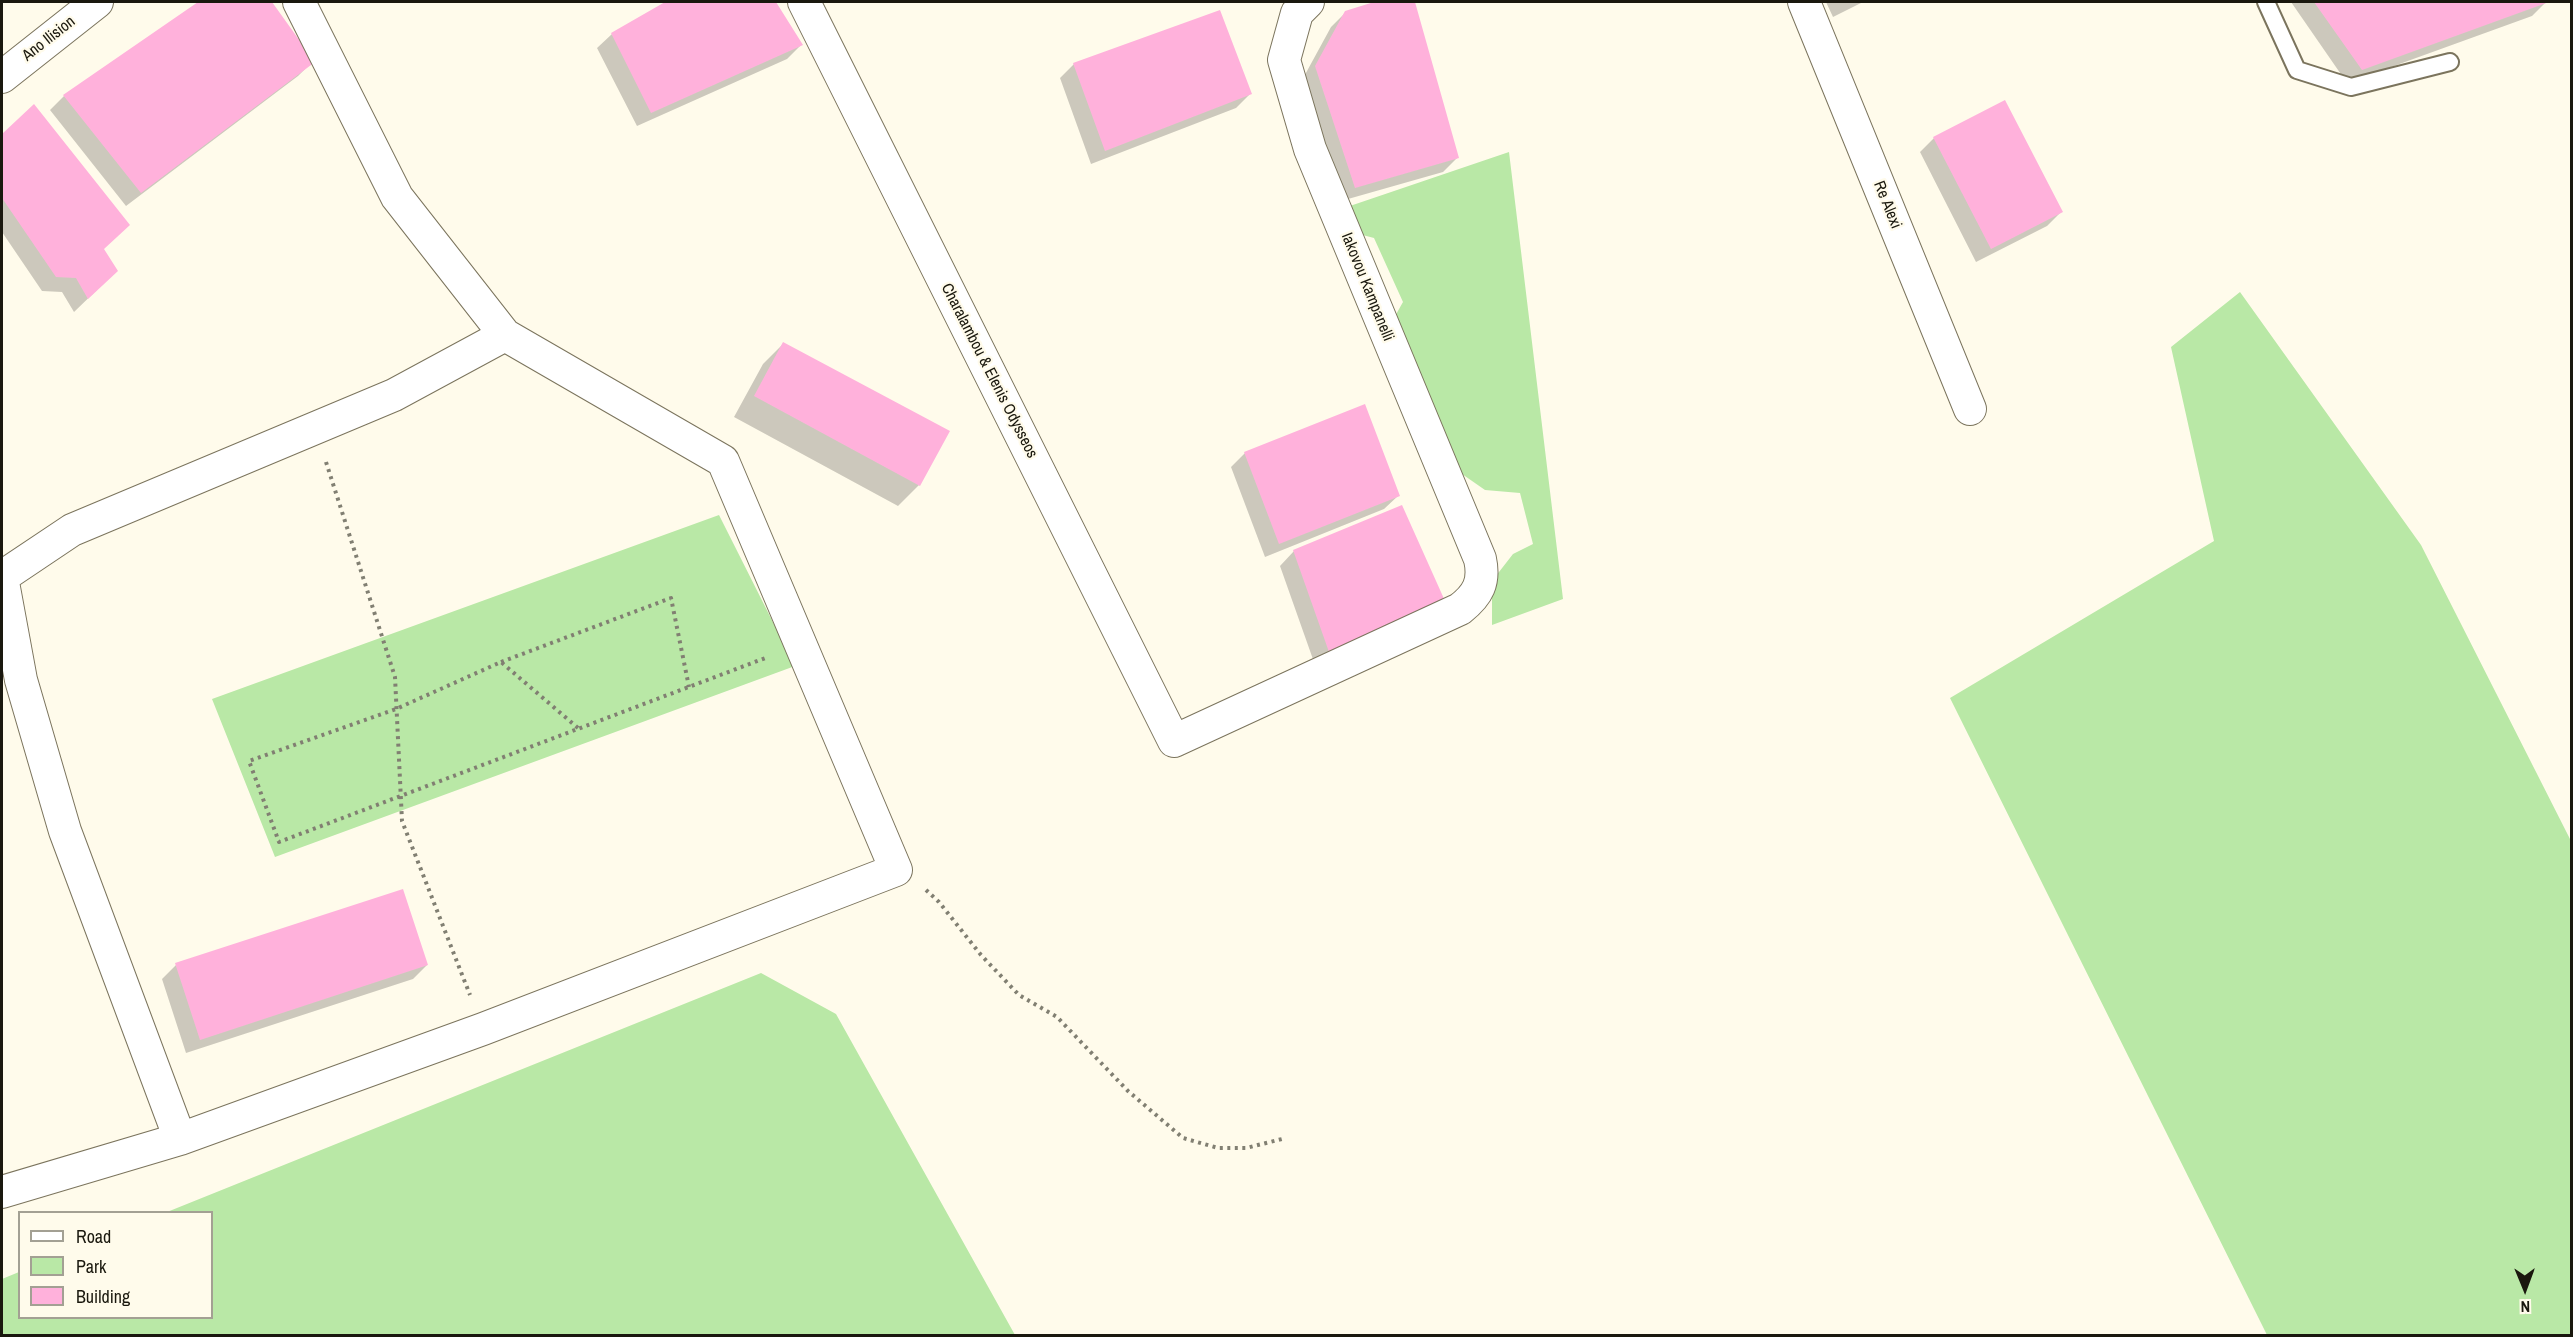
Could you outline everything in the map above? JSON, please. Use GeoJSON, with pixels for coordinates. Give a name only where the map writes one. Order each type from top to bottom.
{"type":"FeatureCollection","features":[{"type":"Feature","properties":{"kind":"street","name":"Ano Ilision"},"geometry":{"type":"LineString","coordinates":[[2,77],[98,2]]}},
{"type":"Feature","properties":{"kind":"street"},"geometry":{"type":"LineString","coordinates":[[2,1192],[180,1139],[483,1029],[896,870],[723,461],[505,335],[397,197],[299,2]]}},
{"type":"Feature","properties":{"kind":"street","name":"Charalambou & Elenis Odysseos"},"geometry":{"type":"LineString","coordinates":[[804,2],[1174,741],[1460,609],[1477,593],[1482,572]]}},
{"type":"Feature","properties":{"kind":"street","name":"Iakovou Kampanelli"},"geometry":{"type":"LineString","coordinates":[[1308,2],[1297,13],[1284,60],[1310,149],[1480,559],[1482,572]]}},
{"type":"Feature","properties":{"kind":"street","name":"Re Alexi"},"geometry":{"type":"LineString","coordinates":[[1804,2],[1970,409]]}},
{"type":"Feature","properties":{"kind":"street"},"geometry":{"type":"LineString","coordinates":[[180,1139],[64,831],[21,680],[2,577],[72,530],[394,395],[505,335]]}},
{"type":"Feature","properties":{"kind":"lane"},"geometry":{"type":"LineString","coordinates":[[2266,2],[2297,70],[2351,87],[2450,62]]}},
{"type":"Feature","properties":{"kind":"path"},"geometry":{"type":"LineString","coordinates":[[315,427],[395,677],[402,821],[483,1029]]}},
{"type":"Feature","properties":{"kind":"path"},"geometry":{"type":"LineString","coordinates":[[689,687],[671,598],[501,662],[396,709],[249,761],[279,842],[400,795],[689,687],[800,645]]}},
{"type":"Feature","properties":{"kind":"path"},"geometry":{"type":"LineString","coordinates":[[501,662],[578,728]]}},
{"type":"Feature","properties":{"kind":"path"},"geometry":{"type":"LineString","coordinates":[[896,870],[917,882],[939,902],[981,955],[1019,995],[1057,1017],[1128,1091],[1183,1138],[1218,1148],[1246,1148],[1282,1139]]}},
{"type":"Feature","properties":{"kind":"green space"},"geometry":{"type":"Polygon","coordinates":[[[1509,152],[1563,599],[1492,625],[1492,581],[1513,554],[1533,544],[1520,493],[1485,490],[1462,474],[1390,325],[1403,302],[1374,238],[1355,233],[1344,208],[1509,152]]]}},
{"type":"Feature","properties":{"kind":"green space"},"geometry":{"type":"Polygon","coordinates":[[[2240,292],[2421,545],[2571,841],[2571,1335],[2267,1335],[1950,698],[2214,541],[2171,347],[2240,292]]]}},
{"type":"Feature","properties":{"kind":"green space"},"geometry":{"type":"Polygon","coordinates":[[[719,515],[795,666],[275,857],[212,699],[719,515]]]}},
{"type":"Feature","properties":{"kind":"green space"},"geometry":{"type":"Polygon","coordinates":[[[761,973],[836,1014],[1015,1335],[2,1335],[2,1279],[18,1272],[18,1319],[213,1319],[213,1211],[169,1211],[761,973]]]}},
{"type":"Feature","properties":{"kind":"building"},"geometry":{"type":"Polygon","coordinates":[[[198,2],[272,2],[315,62],[141,193],[63,95],[198,2]]]}},
{"type":"Feature","properties":{"kind":"building"},"geometry":{"type":"Polygon","coordinates":[[[665,2],[776,2],[803,45],[651,113],[611,33],[665,2]]]}},
{"type":"Feature","properties":{"kind":"building"},"geometry":{"type":"Polygon","coordinates":[[[1374,2],[1415,2],[1459,158],[1355,188],[1315,66],[1345,11],[1374,2]]]}},
{"type":"Feature","properties":{"kind":"building"},"geometry":{"type":"Polygon","coordinates":[[[2314,2],[2549,2],[2362,70],[2314,2]]]}},
{"type":"Feature","properties":{"kind":"building"},"geometry":{"type":"Polygon","coordinates":[[[1220,10],[1252,94],[1105,151],[1073,63],[1220,10]]]}},
{"type":"Feature","properties":{"kind":"building"},"geometry":{"type":"Polygon","coordinates":[[[2005,100],[2063,212],[1991,249],[1933,137],[2005,100]]]}},
{"type":"Feature","properties":{"kind":"building"},"geometry":{"type":"Polygon","coordinates":[[[34,104],[130,225],[104,249],[118,271],[88,299],[76,278],[56,277],[2,198],[2,134],[34,104]]]}},
{"type":"Feature","properties":{"kind":"building"},"geometry":{"type":"Polygon","coordinates":[[[783,342],[950,431],[920,486],[754,396],[783,342]]]}},
{"type":"Feature","properties":{"kind":"building"},"geometry":{"type":"Polygon","coordinates":[[[1365,404],[1400,496],[1279,544],[1244,452],[1365,404]]]}},
{"type":"Feature","properties":{"kind":"building"},"geometry":{"type":"Polygon","coordinates":[[[1402,505],[1445,601],[1329,652],[1293,550],[1402,505]]]}},
{"type":"Feature","properties":{"kind":"building"},"geometry":{"type":"Polygon","coordinates":[[[403,889],[428,965],[200,1040],[175,963],[403,889]]]}}]}
